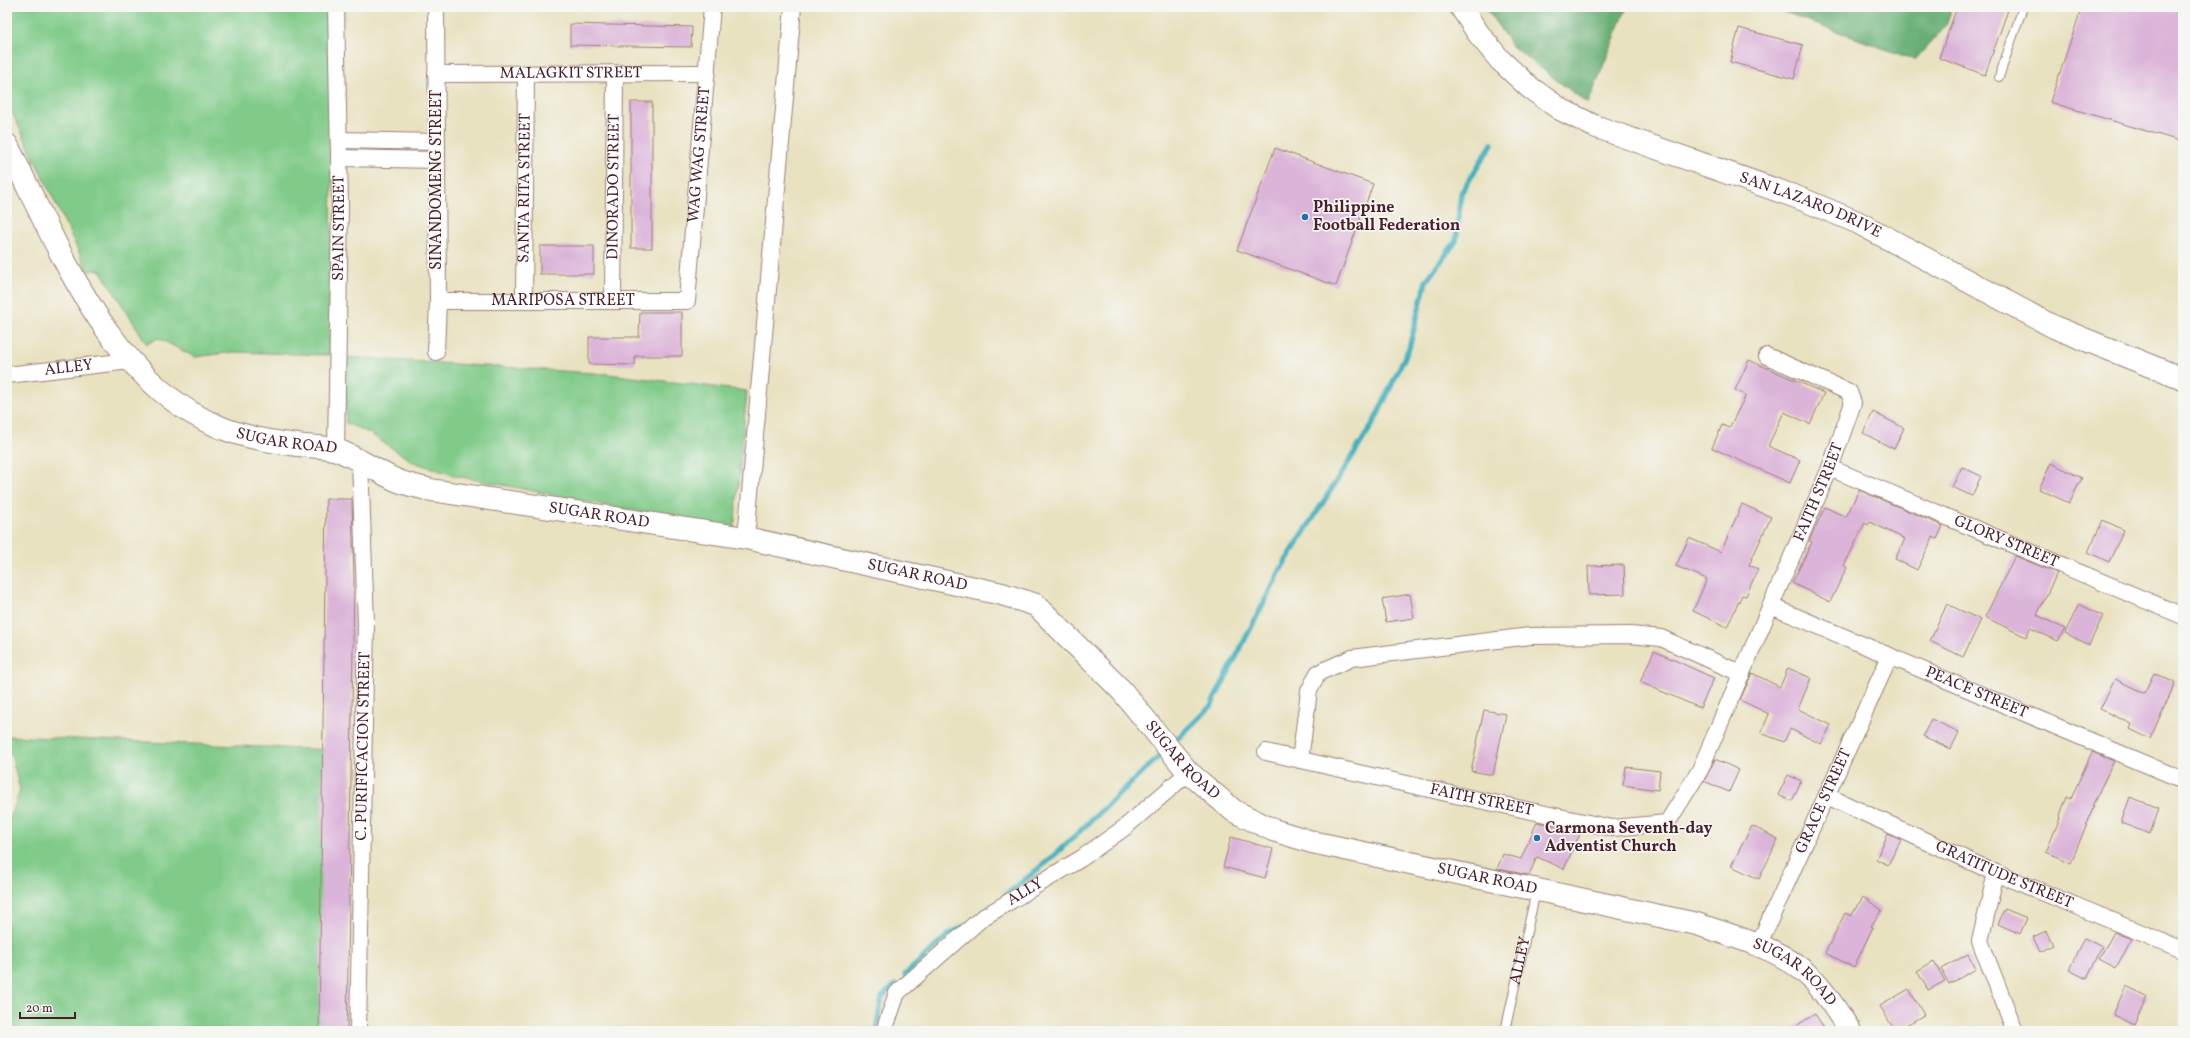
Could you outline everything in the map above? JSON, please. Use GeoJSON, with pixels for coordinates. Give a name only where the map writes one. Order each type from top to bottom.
{"type":"FeatureCollection","features":[{"type":"Feature","properties":{"kind":"main road","name":"SAN LAZARO DRIVE"},"geometry":{"type":"LineString","coordinates":[[1462,7],[1478,33],[1500,60],[1529,87],[1560,109],[1594,126],[1799,198],[1857,222],[2054,327],[2183,379]]}},
{"type":"Feature","properties":{"kind":"main road","name":"SUGAR ROAD"},"geometry":{"type":"LineString","coordinates":[[7,145],[78,284],[104,327],[130,361],[163,395],[211,424],[263,441],[336,450],[398,481],[431,490],[746,538],[1002,594],[1036,605],[1122,691],[1188,772],[1234,811],[1273,830],[1312,842],[1697,924],[1758,946],[1794,964],[1811,978],[1824,993],[1850,1031]]}},
{"type":"Feature","properties":{"kind":"street","name":"SPAIN STREET"},"geometry":{"type":"LineString","coordinates":[[336,7],[340,158],[340,316],[336,450]]}},
{"type":"Feature","properties":{"kind":"street","name":"SINANDOMENG STREET"},"geometry":{"type":"LineString","coordinates":[[436,7],[438,301],[436,352]]}},
{"type":"Feature","properties":{"kind":"street","name":"WAG WAG STREET"},"geometry":{"type":"LineString","coordinates":[[687,301],[712,7]]}},
{"type":"Feature","properties":{"kind":"street"},"geometry":{"type":"LineString","coordinates":[[746,538],[793,7]]}},
{"type":"Feature","properties":{"kind":"street","name":"MALAGKIT STREET"},"geometry":{"type":"LineString","coordinates":[[436,74],[706,73]]}},
{"type":"Feature","properties":{"kind":"street","name":"SANTA RITA STREET"},"geometry":{"type":"LineString","coordinates":[[524,301],[526,74]]}},
{"type":"Feature","properties":{"kind":"street","name":"DINORADO STREET"},"geometry":{"type":"LineString","coordinates":[[613,301],[615,74]]}},
{"type":"Feature","properties":{"kind":"street"},"geometry":{"type":"LineString","coordinates":[[339,140],[437,142]]}},
{"type":"Feature","properties":{"kind":"street"},"geometry":{"type":"LineString","coordinates":[[362,140],[362,158]]}},
{"type":"Feature","properties":{"kind":"street"},"geometry":{"type":"LineString","coordinates":[[393,158],[394,141]]}},
{"type":"Feature","properties":{"kind":"street"},"geometry":{"type":"LineString","coordinates":[[340,158],[437,160]]}},
{"type":"Feature","properties":{"kind":"street","name":"MARIPOSA STREET"},"geometry":{"type":"LineString","coordinates":[[438,301],[687,301]]}},
{"type":"Feature","properties":{"kind":"street","name":"FAITH STREET"},"geometry":{"type":"LineString","coordinates":[[1266,752],[1451,794],[1612,828],[1666,823],[1700,770],[1830,468],[1853,403],[1849,392],[1767,356]]}},
{"type":"Feature","properties":{"kind":"street","name":"ALLEY"},"geometry":{"type":"LineString","coordinates":[[7,376],[130,361]]}},
{"type":"Feature","properties":{"kind":"street","name":"C. PURIFICACION STREET"},"geometry":{"type":"LineString","coordinates":[[358,1031],[366,623],[360,461]]}},
{"type":"Feature","properties":{"kind":"street","name":"GLORY STREET"},"geometry":{"type":"LineString","coordinates":[[1830,468],[2183,616]]}},
{"type":"Feature","properties":{"kind":"street","name":"PEACE STREET"},"geometry":{"type":"LineString","coordinates":[[1771,606],[2183,780]]}},
{"type":"Feature","properties":{"kind":"street"},"geometry":{"type":"LineString","coordinates":[[1300,760],[1309,691],[1318,673],[1352,658],[1530,636],[1630,635],[1661,638],[1742,674]]}},
{"type":"Feature","properties":{"kind":"street","name":"GRACE STREET"},"geometry":{"type":"LineString","coordinates":[[1758,946],[1890,656]]}},
{"type":"Feature","properties":{"kind":"street","name":"ALLY"},"geometry":{"type":"LineString","coordinates":[[884,1031],[897,993],[982,918],[1088,854],[1124,828],[1188,772]]}},
{"type":"Feature","properties":{"kind":"street","name":"GRATITUDE STREET"},"geometry":{"type":"LineString","coordinates":[[1826,796],[1996,873],[2183,950]]}},
{"type":"Feature","properties":{"kind":"street"},"geometry":{"type":"LineString","coordinates":[[1996,873],[1980,941],[2016,1031]]}},
{"type":"Feature","properties":{"kind":"lane"},"geometry":{"type":"LineString","coordinates":[[1999,78],[2023,7]]}},
{"type":"Feature","properties":{"kind":"lane","name":"ALLEY"},"geometry":{"type":"LineString","coordinates":[[1506,1031],[1536,890]]}},
{"type":"Feature","properties":{"kind":"green space"},"geometry":{"type":"Polygon","coordinates":[[[7,7],[329,7],[332,177],[329,355],[234,352],[195,357],[158,338],[147,344],[100,270],[88,271],[7,102],[7,7]]]}},
{"type":"Feature","properties":{"kind":"green space"},"geometry":{"type":"Polygon","coordinates":[[[1485,7],[1627,7],[1588,104],[1512,46],[1485,7]]]}},
{"type":"Feature","properties":{"kind":"green space"},"geometry":{"type":"Polygon","coordinates":[[[1771,7],[1952,7],[1947,24],[1915,60],[1771,7]]]}},
{"type":"Feature","properties":{"kind":"green space"},"geometry":{"type":"Polygon","coordinates":[[[346,357],[608,374],[747,391],[734,530],[456,476],[413,462],[369,433],[346,423],[346,357]]]}},
{"type":"Feature","properties":{"kind":"green space"},"geometry":{"type":"Polygon","coordinates":[[[7,736],[332,750],[323,1031],[7,1031],[7,827],[20,790],[12,758],[7,746],[7,736]]]}},
{"type":"Feature","properties":{"kind":"building"},"geometry":{"type":"Polygon","coordinates":[[[1957,7],[2009,7],[1985,75],[1939,58],[1957,7]]]}},
{"type":"Feature","properties":{"kind":"building"},"geometry":{"type":"Polygon","coordinates":[[[2082,7],[2183,7],[2183,142],[2050,102],[2082,7]]]}},
{"type":"Feature","properties":{"kind":"building"},"geometry":{"type":"Polygon","coordinates":[[[570,24],[692,27],[691,47],[570,45],[570,24]]]}},
{"type":"Feature","properties":{"kind":"building"},"geometry":{"type":"Polygon","coordinates":[[[1739,28],[1803,45],[1794,79],[1730,62],[1739,28]]]}},
{"type":"Feature","properties":{"kind":"building"},"geometry":{"type":"Polygon","coordinates":[[[631,102],[652,102],[652,248],[631,248],[631,102]]]}},
{"type":"Feature","properties":{"kind":"building","name":"Philippine Football Federation"},"geometry":{"type":"Polygon","coordinates":[[[1275,148],[1373,184],[1336,286],[1237,250],[1275,148]]]}},
{"type":"Feature","properties":{"kind":"building"},"geometry":{"type":"Polygon","coordinates":[[[540,246],[594,246],[594,274],[540,274],[540,246]]]}},
{"type":"Feature","properties":{"kind":"building"},"geometry":{"type":"Polygon","coordinates":[[[640,312],[682,312],[682,356],[635,356],[635,365],[589,364],[589,337],[639,337],[640,312]]]}},
{"type":"Feature","properties":{"kind":"building"},"geometry":{"type":"Polygon","coordinates":[[[1749,360],[1824,393],[1810,424],[1784,412],[1768,446],[1800,460],[1790,483],[1712,448],[1722,425],[1729,428],[1746,395],[1735,390],[1749,360]]]}},
{"type":"Feature","properties":{"kind":"building"},"geometry":{"type":"Polygon","coordinates":[[[1873,412],[1904,428],[1894,449],[1863,433],[1873,412]]]}},
{"type":"Feature","properties":{"kind":"building"},"geometry":{"type":"Polygon","coordinates":[[[2051,463],[2082,478],[2069,503],[2039,489],[2051,463]]]}},
{"type":"Feature","properties":{"kind":"building"},"geometry":{"type":"Polygon","coordinates":[[[1962,467],[1981,476],[1972,496],[1952,487],[1962,467]]]}},
{"type":"Feature","properties":{"kind":"building"},"geometry":{"type":"Polygon","coordinates":[[[1859,490],[1943,526],[1937,539],[1933,537],[1917,570],[1895,559],[1905,539],[1870,522],[1868,525],[1865,523],[1844,566],[1847,567],[1830,602],[1792,583],[1812,542],[1809,541],[1825,507],[1846,517],[1859,490]]]}},
{"type":"Feature","properties":{"kind":"building"},"geometry":{"type":"Polygon","coordinates":[[[326,499],[352,499],[354,583],[347,1031],[319,1031],[326,499]]]}},
{"type":"Feature","properties":{"kind":"building"},"geometry":{"type":"Polygon","coordinates":[[[1742,504],[1771,517],[1749,565],[1758,569],[1746,596],[1742,595],[1727,627],[1693,611],[1707,579],[1676,566],[1689,538],[1721,552],[1742,504]]]}},
{"type":"Feature","properties":{"kind":"building"},"geometry":{"type":"Polygon","coordinates":[[[2103,520],[2124,530],[2109,562],[2088,552],[2103,520]]]}},
{"type":"Feature","properties":{"kind":"building"},"geometry":{"type":"Polygon","coordinates":[[[2015,556],[2057,573],[2037,615],[2065,629],[2058,641],[2030,628],[2026,637],[1985,617],[2015,556]]]}},
{"type":"Feature","properties":{"kind":"building"},"geometry":{"type":"Polygon","coordinates":[[[1624,565],[1625,594],[1589,595],[1588,566],[1624,565]]]}},
{"type":"Feature","properties":{"kind":"building"},"geometry":{"type":"Polygon","coordinates":[[[1410,594],[1414,618],[1386,622],[1382,599],[1410,594]]]}},
{"type":"Feature","properties":{"kind":"building"},"geometry":{"type":"Polygon","coordinates":[[[1947,604],[1981,620],[1963,657],[1930,641],[1947,604]]]}},
{"type":"Feature","properties":{"kind":"building"},"geometry":{"type":"Polygon","coordinates":[[[2079,604],[2103,616],[2089,645],[2065,633],[2079,604]]]}},
{"type":"Feature","properties":{"kind":"building"},"geometry":{"type":"Polygon","coordinates":[[[1654,651],[1714,678],[1700,708],[1640,682],[1654,651]]]}},
{"type":"Feature","properties":{"kind":"building"},"geometry":{"type":"Polygon","coordinates":[[[1788,668],[1811,678],[1798,709],[1831,725],[1821,744],[1790,729],[1784,742],[1761,733],[1769,714],[1740,700],[1752,673],[1780,687],[1788,668]]]}},
{"type":"Feature","properties":{"kind":"building"},"geometry":{"type":"Polygon","coordinates":[[[2154,673],[2175,683],[2150,739],[2130,729],[2132,724],[2100,709],[2115,679],[2144,693],[2154,673]]]}},
{"type":"Feature","properties":{"kind":"building"},"geometry":{"type":"Polygon","coordinates":[[[1484,710],[1506,714],[1493,775],[1471,771],[1484,710]]]}},
{"type":"Feature","properties":{"kind":"building"},"geometry":{"type":"Polygon","coordinates":[[[1931,719],[1959,732],[1951,749],[1923,736],[1931,719]]]}},
{"type":"Feature","properties":{"kind":"building"},"geometry":{"type":"Polygon","coordinates":[[[2092,752],[2114,761],[2092,806],[2094,806],[2071,863],[2046,852],[2067,796],[2071,798],[2092,752]]]}},
{"type":"Feature","properties":{"kind":"building"},"geometry":{"type":"Polygon","coordinates":[[[1715,759],[1739,770],[1729,792],[1704,781],[1715,759]]]}},
{"type":"Feature","properties":{"kind":"building"},"geometry":{"type":"Polygon","coordinates":[[[1626,767],[1660,771],[1658,790],[1623,785],[1626,767]]]}},
{"type":"Feature","properties":{"kind":"building"},"geometry":{"type":"Polygon","coordinates":[[[1788,775],[1801,781],[1792,801],[1778,795],[1788,775]]]}},
{"type":"Feature","properties":{"kind":"building"},"geometry":{"type":"Polygon","coordinates":[[[2130,797],[2159,808],[2150,834],[2121,823],[2130,797]]]}},
{"type":"Feature","properties":{"kind":"building"},"geometry":{"type":"Polygon","coordinates":[[[1537,822],[1568,828],[1580,834],[1564,869],[1537,857],[1529,875],[1497,869],[1503,854],[1521,859],[1537,822]]]}},
{"type":"Feature","properties":{"kind":"building"},"geometry":{"type":"Polygon","coordinates":[[[1752,826],[1778,839],[1759,879],[1731,866],[1752,826]]]}},
{"type":"Feature","properties":{"kind":"building"},"geometry":{"type":"Polygon","coordinates":[[[1888,834],[1901,840],[1888,865],[1876,859],[1888,834]]]}},
{"type":"Feature","properties":{"kind":"building"},"geometry":{"type":"Polygon","coordinates":[[[1231,837],[1273,849],[1265,878],[1223,867],[1231,837]]]}},
{"type":"Feature","properties":{"kind":"building"},"geometry":{"type":"Polygon","coordinates":[[[1863,897],[1882,910],[1871,926],[1873,927],[1854,967],[1825,953],[1845,913],[1851,916],[1863,897]]]}},
{"type":"Feature","properties":{"kind":"building"},"geometry":{"type":"Polygon","coordinates":[[[2005,909],[2027,918],[2020,934],[1998,924],[2005,909]]]}},
{"type":"Feature","properties":{"kind":"building"},"geometry":{"type":"Polygon","coordinates":[[[2046,931],[2053,945],[2040,952],[2033,937],[2046,931]]]}},
{"type":"Feature","properties":{"kind":"building"},"geometry":{"type":"Polygon","coordinates":[[[2114,932],[2131,939],[2116,968],[2099,959],[2114,932]]]}},
{"type":"Feature","properties":{"kind":"building"},"geometry":{"type":"Polygon","coordinates":[[[2084,938],[2102,947],[2087,979],[2069,970],[2084,938]]]}},
{"type":"Feature","properties":{"kind":"building"},"geometry":{"type":"Polygon","coordinates":[[[1968,954],[1976,969],[1949,984],[1941,969],[1968,954]]]}},
{"type":"Feature","properties":{"kind":"building"},"geometry":{"type":"Polygon","coordinates":[[[1934,961],[1945,981],[1928,990],[1917,971],[1934,961]]]}},
{"type":"Feature","properties":{"kind":"building"},"geometry":{"type":"Polygon","coordinates":[[[2126,986],[2147,996],[2134,1025],[2113,1015],[2126,986]]]}},
{"type":"Feature","properties":{"kind":"building"},"geometry":{"type":"Polygon","coordinates":[[[1909,989],[1924,1015],[1895,1031],[1880,1006],[1909,989]]]}},
{"type":"Feature","properties":{"kind":"building"},"geometry":{"type":"Polygon","coordinates":[[[1815,1014],[1826,1031],[1788,1031],[1815,1014]]]}},
{"type":"Feature","properties":{"kind":"waterway"},"geometry":{"type":"LineString","coordinates":[[1172,744],[1211,706],[1282,567],[1374,422],[1409,348],[1426,281],[1456,241],[1461,193],[1492,144]]}},
{"type":"Feature","properties":{"kind":"waterway"},"geometry":{"type":"LineString","coordinates":[[1005,896],[1048,861],[1166,750]]}},
{"type":"Feature","properties":{"kind":"waterway"},"geometry":{"type":"LineString","coordinates":[[905,975],[947,936],[962,927]]}},
{"type":"Feature","properties":{"kind":"waterway"},"geometry":{"type":"LineString","coordinates":[[876,1031],[882,997],[895,985]]}},
{"type":"Feature","properties":{"kind":"place","name":"Philippine Football Federation"},"geometry":{"type":"Point","coordinates":[1305,217]}},
{"type":"Feature","properties":{"kind":"place","name":"Carmona Seventh-day Adventist Church"},"geometry":{"type":"Point","coordinates":[1537,838]}}]}
